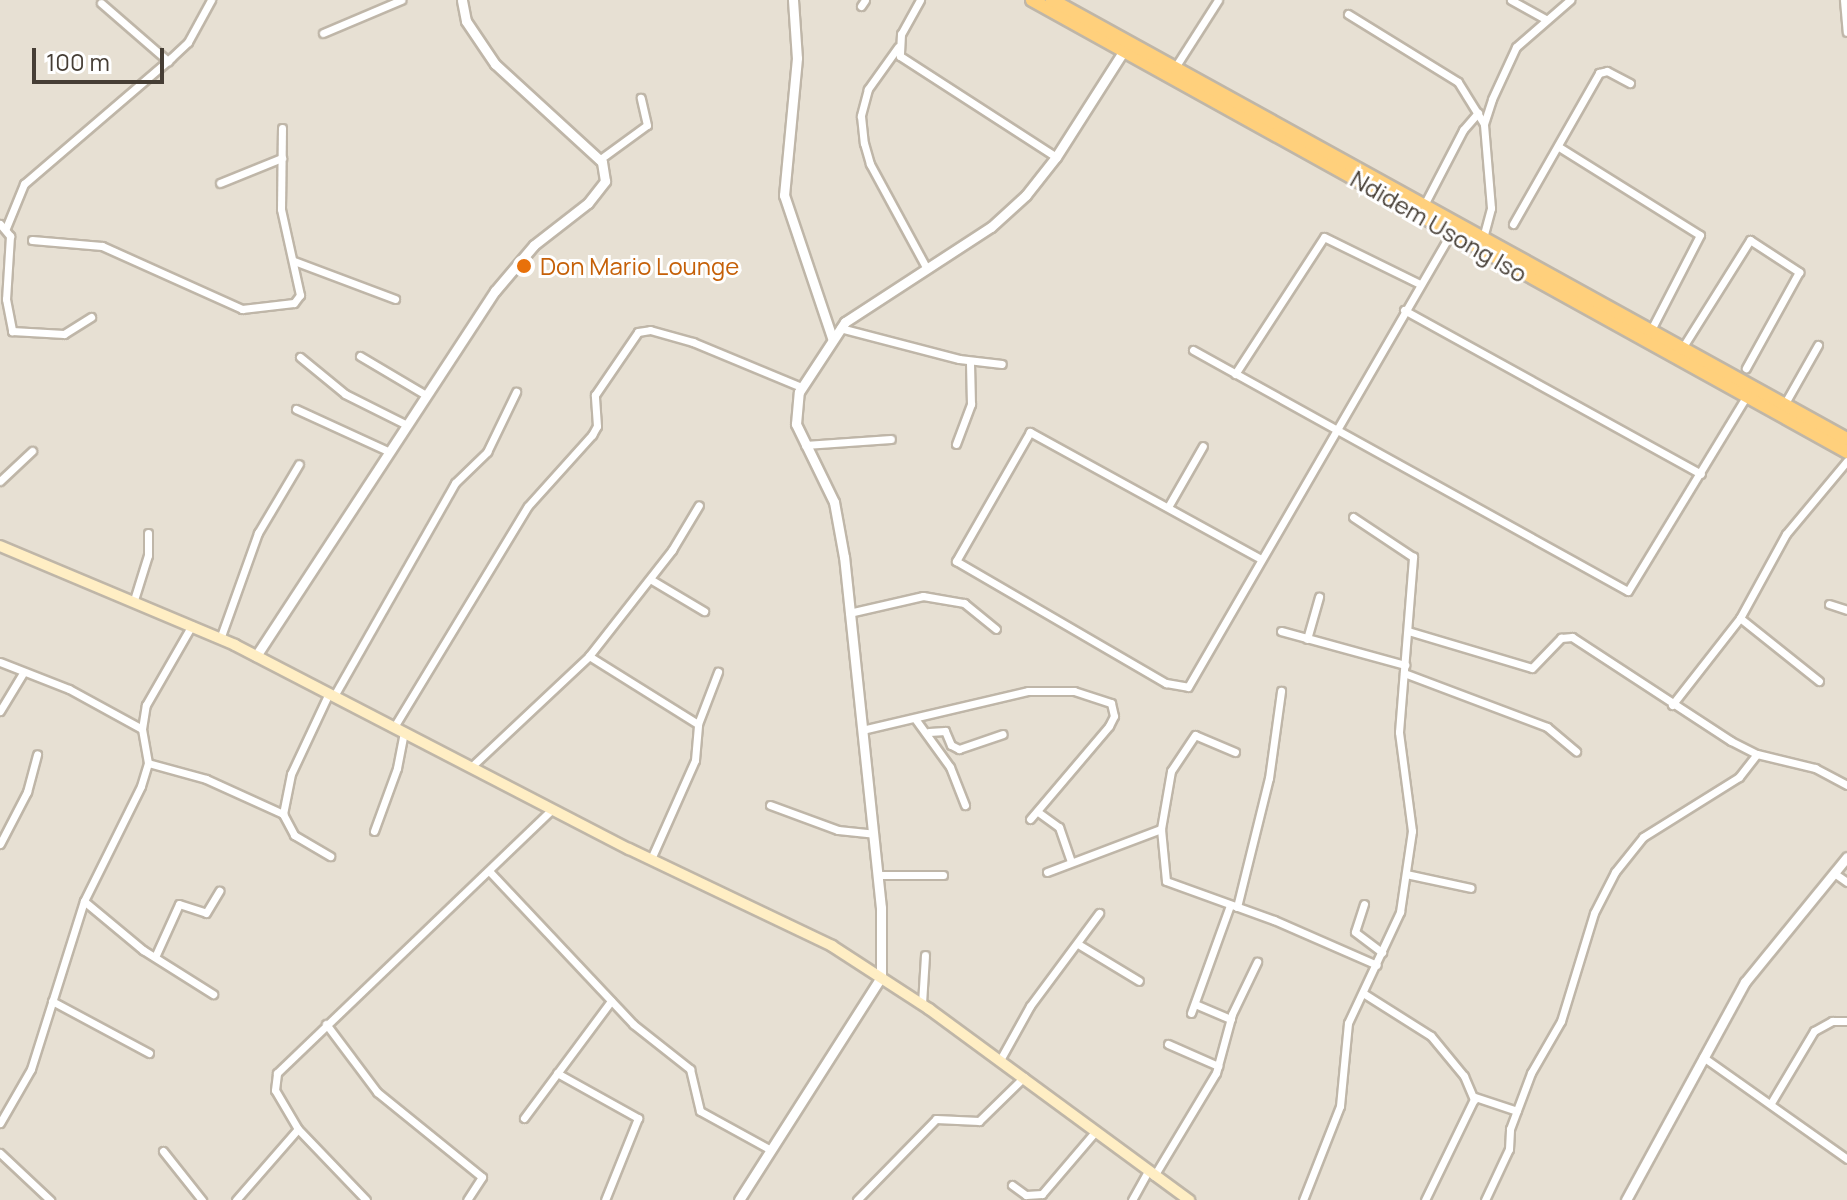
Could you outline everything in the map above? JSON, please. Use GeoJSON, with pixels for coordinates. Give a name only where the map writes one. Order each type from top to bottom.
{"type":"FeatureCollection","features":[{"type":"Feature","properties":{"kind":"highway","name":"Ndidem Usong Iso"},"geometry":{"type":"LineString","coordinates":[[1032,0],[1176,66],[1681,350],[1847,439]]}},
{"type":"Feature","properties":{"kind":"highway","name":"Ndidem Usong Iso"},"geometry":{"type":"LineString","coordinates":[[1052,0],[1451,233],[1847,452]]}},
{"type":"Feature","properties":{"kind":"main road"},"geometry":{"type":"LineString","coordinates":[[0,546],[192,625],[651,859],[767,912],[922,1004],[1189,1200]]}},
{"type":"Feature","properties":{"kind":"street"},"geometry":{"type":"LineString","coordinates":[[91,317],[64,334],[14,332],[4,280],[3,226],[24,184],[188,42],[211,0]]}},
{"type":"Feature","properties":{"kind":"street"},"geometry":{"type":"LineString","coordinates":[[323,33],[401,0]]}},
{"type":"Feature","properties":{"kind":"street"},"geometry":{"type":"LineString","coordinates":[[256,656],[426,395],[514,267],[601,191],[606,171],[599,160],[511,84],[474,36],[462,0]]}},
{"type":"Feature","properties":{"kind":"street"},"geometry":{"type":"LineString","coordinates":[[793,0],[797,58],[784,195],[832,338]]}},
{"type":"Feature","properties":{"kind":"street"},"geometry":{"type":"LineString","coordinates":[[920,0],[898,47],[868,89],[861,116],[870,164],[926,267]]}},
{"type":"Feature","properties":{"kind":"street"},"geometry":{"type":"LineString","coordinates":[[1176,66],[1218,0]]}},
{"type":"Feature","properties":{"kind":"street"},"geometry":{"type":"LineString","coordinates":[[1511,0],[1545,19]]}},
{"type":"Feature","properties":{"kind":"street"},"geometry":{"type":"LineString","coordinates":[[1484,124],[1508,59],[1545,19],[1570,0]]}},
{"type":"Feature","properties":{"kind":"street"},"geometry":{"type":"LineString","coordinates":[[1844,0],[1847,32]]}},
{"type":"Feature","properties":{"kind":"street"},"geometry":{"type":"LineString","coordinates":[[101,3],[168,61]]}},
{"type":"Feature","properties":{"kind":"street"},"geometry":{"type":"LineString","coordinates":[[1348,14],[1458,82],[1478,113],[1484,124],[1491,208],[1483,238]]}},
{"type":"Feature","properties":{"kind":"street"},"geometry":{"type":"LineString","coordinates":[[739,1200],[881,977],[878,875],[838,519],[795,416],[801,387],[840,328],[926,267],[1003,218],[1056,157],[1126,45]]}},
{"type":"Feature","properties":{"kind":"street"},"geometry":{"type":"LineString","coordinates":[[898,47],[906,61],[1056,157]]}},
{"type":"Feature","properties":{"kind":"street"},"geometry":{"type":"LineString","coordinates":[[1513,224],[1599,73],[1607,71],[1630,83]]}},
{"type":"Feature","properties":{"kind":"street"},"geometry":{"type":"LineString","coordinates":[[599,160],[647,125],[641,98]]}},
{"type":"Feature","properties":{"kind":"street"},"geometry":{"type":"LineString","coordinates":[[1424,205],[1463,130],[1478,113]]}},
{"type":"Feature","properties":{"kind":"street"},"geometry":{"type":"LineString","coordinates":[[32,240],[102,246],[242,309],[298,300],[294,261],[281,209],[282,128]]}},
{"type":"Feature","properties":{"kind":"street"},"geometry":{"type":"LineString","coordinates":[[1559,147],[1700,235],[1650,332]]}},
{"type":"Feature","properties":{"kind":"street"},"geometry":{"type":"LineString","coordinates":[[220,183],[282,158]]}},
{"type":"Feature","properties":{"kind":"street"},"geometry":{"type":"LineString","coordinates":[[1261,559],[1030,432],[956,561],[1181,689],[1188,687],[1199,669],[1261,559],[1335,427],[1451,233]]}},
{"type":"Feature","properties":{"kind":"street"},"geometry":{"type":"LineString","coordinates":[[1235,374],[1324,237],[1420,284]]}},
{"type":"Feature","properties":{"kind":"street"},"geometry":{"type":"LineString","coordinates":[[1681,350],[1750,240],[1799,272],[1746,368]]}},
{"type":"Feature","properties":{"kind":"street"},"geometry":{"type":"LineString","coordinates":[[294,261],[395,299]]}},
{"type":"Feature","properties":{"kind":"street"},"geometry":{"type":"LineString","coordinates":[[1404,310],[1701,474]]}},
{"type":"Feature","properties":{"kind":"street"},"geometry":{"type":"LineString","coordinates":[[840,328],[970,362],[1002,364]]}},
{"type":"Feature","properties":{"kind":"street"},"geometry":{"type":"LineString","coordinates":[[374,831],[397,768],[399,729],[528,506],[592,435],[597,426],[595,395],[638,332],[650,330],[693,342],[801,387]]}},
{"type":"Feature","properties":{"kind":"street"},"geometry":{"type":"LineString","coordinates":[[1784,405],[1818,345]]}},
{"type":"Feature","properties":{"kind":"street"},"geometry":{"type":"LineString","coordinates":[[1193,350],[1625,590],[1638,580],[1746,397]]}},
{"type":"Feature","properties":{"kind":"street"},"geometry":{"type":"LineString","coordinates":[[360,356],[426,395]]}},
{"type":"Feature","properties":{"kind":"street"},"geometry":{"type":"LineString","coordinates":[[300,357],[345,394],[407,425]]}},
{"type":"Feature","properties":{"kind":"street"},"geometry":{"type":"LineString","coordinates":[[956,444],[971,404],[970,362]]}},
{"type":"Feature","properties":{"kind":"street"},"geometry":{"type":"LineString","coordinates":[[283,814],[291,774],[331,694],[455,483],[487,452],[516,392]]}},
{"type":"Feature","properties":{"kind":"street"},"geometry":{"type":"LineString","coordinates":[[296,409],[390,452]]}},
{"type":"Feature","properties":{"kind":"street"},"geometry":{"type":"LineString","coordinates":[[805,445],[891,439]]}},
{"type":"Feature","properties":{"kind":"street"},"geometry":{"type":"LineString","coordinates":[[1168,507],[1203,446]]}},
{"type":"Feature","properties":{"kind":"street"},"geometry":{"type":"LineString","coordinates":[[0,481],[32,451]]}},
{"type":"Feature","properties":{"kind":"street"},"geometry":{"type":"LineString","coordinates":[[1672,705],[1740,618],[1786,534],[1847,461]]}},
{"type":"Feature","properties":{"kind":"street"},"geometry":{"type":"LineString","coordinates":[[220,639],[258,533],[299,464]]}},
{"type":"Feature","properties":{"kind":"street"},"geometry":{"type":"LineString","coordinates":[[471,767],[589,656],[650,579],[699,505]]}},
{"type":"Feature","properties":{"kind":"street"},"geometry":{"type":"LineString","coordinates":[[1303,1200],[1340,1106],[1348,1023],[1400,912],[1412,805],[1400,743],[1413,557],[1353,517]]}},
{"type":"Feature","properties":{"kind":"street"},"geometry":{"type":"LineString","coordinates":[[134,600],[148,555],[148,533]]}},
{"type":"Feature","properties":{"kind":"street"},"geometry":{"type":"LineString","coordinates":[[650,579],[704,611]]}},
{"type":"Feature","properties":{"kind":"street"},"geometry":{"type":"LineString","coordinates":[[849,613],[923,596],[964,603],[996,629]]}},
{"type":"Feature","properties":{"kind":"street"},"geometry":{"type":"LineString","coordinates":[[1307,639],[1319,597]]}},
{"type":"Feature","properties":{"kind":"street"},"geometry":{"type":"LineString","coordinates":[[1829,604],[1847,610]]}},
{"type":"Feature","properties":{"kind":"street"},"geometry":{"type":"LineString","coordinates":[[1740,618],[1819,681]]}},
{"type":"Feature","properties":{"kind":"street"},"geometry":{"type":"LineString","coordinates":[[0,1123],[31,1069],[84,901],[148,763],[142,729],[146,705],[192,625]]}},
{"type":"Feature","properties":{"kind":"street"},"geometry":{"type":"LineString","coordinates":[[1281,631],[1404,669],[1547,727],[1576,751]]}},
{"type":"Feature","properties":{"kind":"street"},"geometry":{"type":"LineString","coordinates":[[1408,631],[1532,668],[1561,638],[1572,637],[1672,705],[1757,754],[1815,768],[1847,785]]}},
{"type":"Feature","properties":{"kind":"street"},"geometry":{"type":"LineString","coordinates":[[589,656],[698,724]]}},
{"type":"Feature","properties":{"kind":"street"},"geometry":{"type":"LineString","coordinates":[[0,662],[69,689],[142,729]]}},
{"type":"Feature","properties":{"kind":"street"},"geometry":{"type":"LineString","coordinates":[[651,859],[691,772],[698,724],[718,672]]}},
{"type":"Feature","properties":{"kind":"street"},"geometry":{"type":"LineString","coordinates":[[0,711],[23,673]]}},
{"type":"Feature","properties":{"kind":"street"},"geometry":{"type":"LineString","coordinates":[[862,730],[916,720],[1028,691],[1074,691],[1111,703],[1114,716],[1109,726],[1030,819]]}},
{"type":"Feature","properties":{"kind":"street"},"geometry":{"type":"LineString","coordinates":[[1191,1013],[1234,906],[1269,778],[1281,691]]}},
{"type":"Feature","properties":{"kind":"street"},"geometry":{"type":"LineString","coordinates":[[916,720],[929,732],[965,805]]}},
{"type":"Feature","properties":{"kind":"street"},"geometry":{"type":"LineString","coordinates":[[929,732],[945,731],[951,745],[959,749],[1003,734]]}},
{"type":"Feature","properties":{"kind":"street"},"geometry":{"type":"LineString","coordinates":[[1235,752],[1203,735],[1190,738],[1163,793],[1161,829],[1166,881],[1377,965]]}},
{"type":"Feature","properties":{"kind":"street"},"geometry":{"type":"LineString","coordinates":[[0,844],[27,792],[37,754]]}},
{"type":"Feature","properties":{"kind":"street"},"geometry":{"type":"LineString","coordinates":[[1485,1200],[1509,1149],[1517,1111],[1531,1073],[1561,1021],[1594,913],[1615,872],[1643,837],[1739,777],[1757,754]]}},
{"type":"Feature","properties":{"kind":"street"},"geometry":{"type":"LineString","coordinates":[[148,763],[206,779],[283,814],[294,835],[330,856]]}},
{"type":"Feature","properties":{"kind":"street"},"geometry":{"type":"LineString","coordinates":[[770,805],[838,830],[874,834]]}},
{"type":"Feature","properties":{"kind":"street"},"geometry":{"type":"LineString","coordinates":[[366,1200],[298,1129],[274,1081],[326,1024],[552,809]]}},
{"type":"Feature","properties":{"kind":"street"},"geometry":{"type":"LineString","coordinates":[[1038,812],[1059,827],[1071,862]]}},
{"type":"Feature","properties":{"kind":"street"},"geometry":{"type":"LineString","coordinates":[[1047,872],[1161,829]]}},
{"type":"Feature","properties":{"kind":"street"},"geometry":{"type":"LineString","coordinates":[[1626,1200],[1745,982],[1847,857]]}},
{"type":"Feature","properties":{"kind":"street"},"geometry":{"type":"LineString","coordinates":[[489,871],[611,1001],[690,1069],[700,1111],[771,1150]]}},
{"type":"Feature","properties":{"kind":"street"},"geometry":{"type":"LineString","coordinates":[[1834,873],[1847,882]]}},
{"type":"Feature","properties":{"kind":"street"},"geometry":{"type":"LineString","coordinates":[[1406,874],[1471,888]]}},
{"type":"Feature","properties":{"kind":"street"},"geometry":{"type":"LineString","coordinates":[[878,875],[943,875]]}},
{"type":"Feature","properties":{"kind":"street"},"geometry":{"type":"LineString","coordinates":[[155,957],[179,904],[206,913],[219,891]]}},
{"type":"Feature","properties":{"kind":"street"},"geometry":{"type":"LineString","coordinates":[[84,901],[155,957],[213,994]]}},
{"type":"Feature","properties":{"kind":"street"},"geometry":{"type":"LineString","coordinates":[[1364,904],[1355,932],[1382,952]]}},
{"type":"Feature","properties":{"kind":"street"},"geometry":{"type":"LineString","coordinates":[[1000,1060],[1030,1006],[1099,913]]}},
{"type":"Feature","properties":{"kind":"street"},"geometry":{"type":"LineString","coordinates":[[1078,944],[1139,981]]}},
{"type":"Feature","properties":{"kind":"street"},"geometry":{"type":"LineString","coordinates":[[922,1004],[925,955]]}},
{"type":"Feature","properties":{"kind":"street"},"geometry":{"type":"LineString","coordinates":[[1132,1200],[1218,1066],[1231,1019],[1257,962]]}},
{"type":"Feature","properties":{"kind":"street"},"geometry":{"type":"LineString","coordinates":[[1363,993],[1431,1036],[1464,1076],[1474,1100]]}},
{"type":"Feature","properties":{"kind":"street"},"geometry":{"type":"LineString","coordinates":[[52,1001],[149,1053]]}},
{"type":"Feature","properties":{"kind":"street"},"geometry":{"type":"LineString","coordinates":[[524,1118],[611,1001]]}},
{"type":"Feature","properties":{"kind":"street"},"geometry":{"type":"LineString","coordinates":[[1195,1004],[1231,1019]]}},
{"type":"Feature","properties":{"kind":"street"},"geometry":{"type":"LineString","coordinates":[[1771,1103],[1814,1031],[1832,1021],[1847,1021]]}},
{"type":"Feature","properties":{"kind":"street"},"geometry":{"type":"LineString","coordinates":[[326,1024],[377,1092],[482,1177],[467,1200]]}},
{"type":"Feature","properties":{"kind":"street"},"geometry":{"type":"LineString","coordinates":[[1168,1044],[1218,1066]]}},
{"type":"Feature","properties":{"kind":"street"},"geometry":{"type":"LineString","coordinates":[[1703,1057],[1847,1159]]}},
{"type":"Feature","properties":{"kind":"street"},"geometry":{"type":"LineString","coordinates":[[557,1073],[638,1118],[605,1200]]}},
{"type":"Feature","properties":{"kind":"street"},"geometry":{"type":"LineString","coordinates":[[857,1200],[936,1119],[979,1121],[1024,1077]]}},
{"type":"Feature","properties":{"kind":"street"},"geometry":{"type":"LineString","coordinates":[[1425,1200],[1474,1100],[1481,1096],[1517,1111]]}},
{"type":"Feature","properties":{"kind":"street"},"geometry":{"type":"LineString","coordinates":[[236,1200],[298,1129]]}},
{"type":"Feature","properties":{"kind":"street"},"geometry":{"type":"LineString","coordinates":[[1012,1185],[1026,1195],[1042,1194],[1095,1132]]}},
{"type":"Feature","properties":{"kind":"street"},"geometry":{"type":"LineString","coordinates":[[163,1151],[202,1200]]}},
{"type":"Feature","properties":{"kind":"street"},"geometry":{"type":"LineString","coordinates":[[0,1153],[50,1200]]}},
{"type":"Feature","properties":{"kind":"shaded area"},"geometry":{"type":"Polygon","coordinates":[[[0,0],[1847,0],[1847,1200],[0,1200],[0,0]]]}},
{"type":"Feature","properties":{"kind":"place","name":"Don Mario Lounge"},"geometry":{"type":"Point","coordinates":[524,266]}}]}
